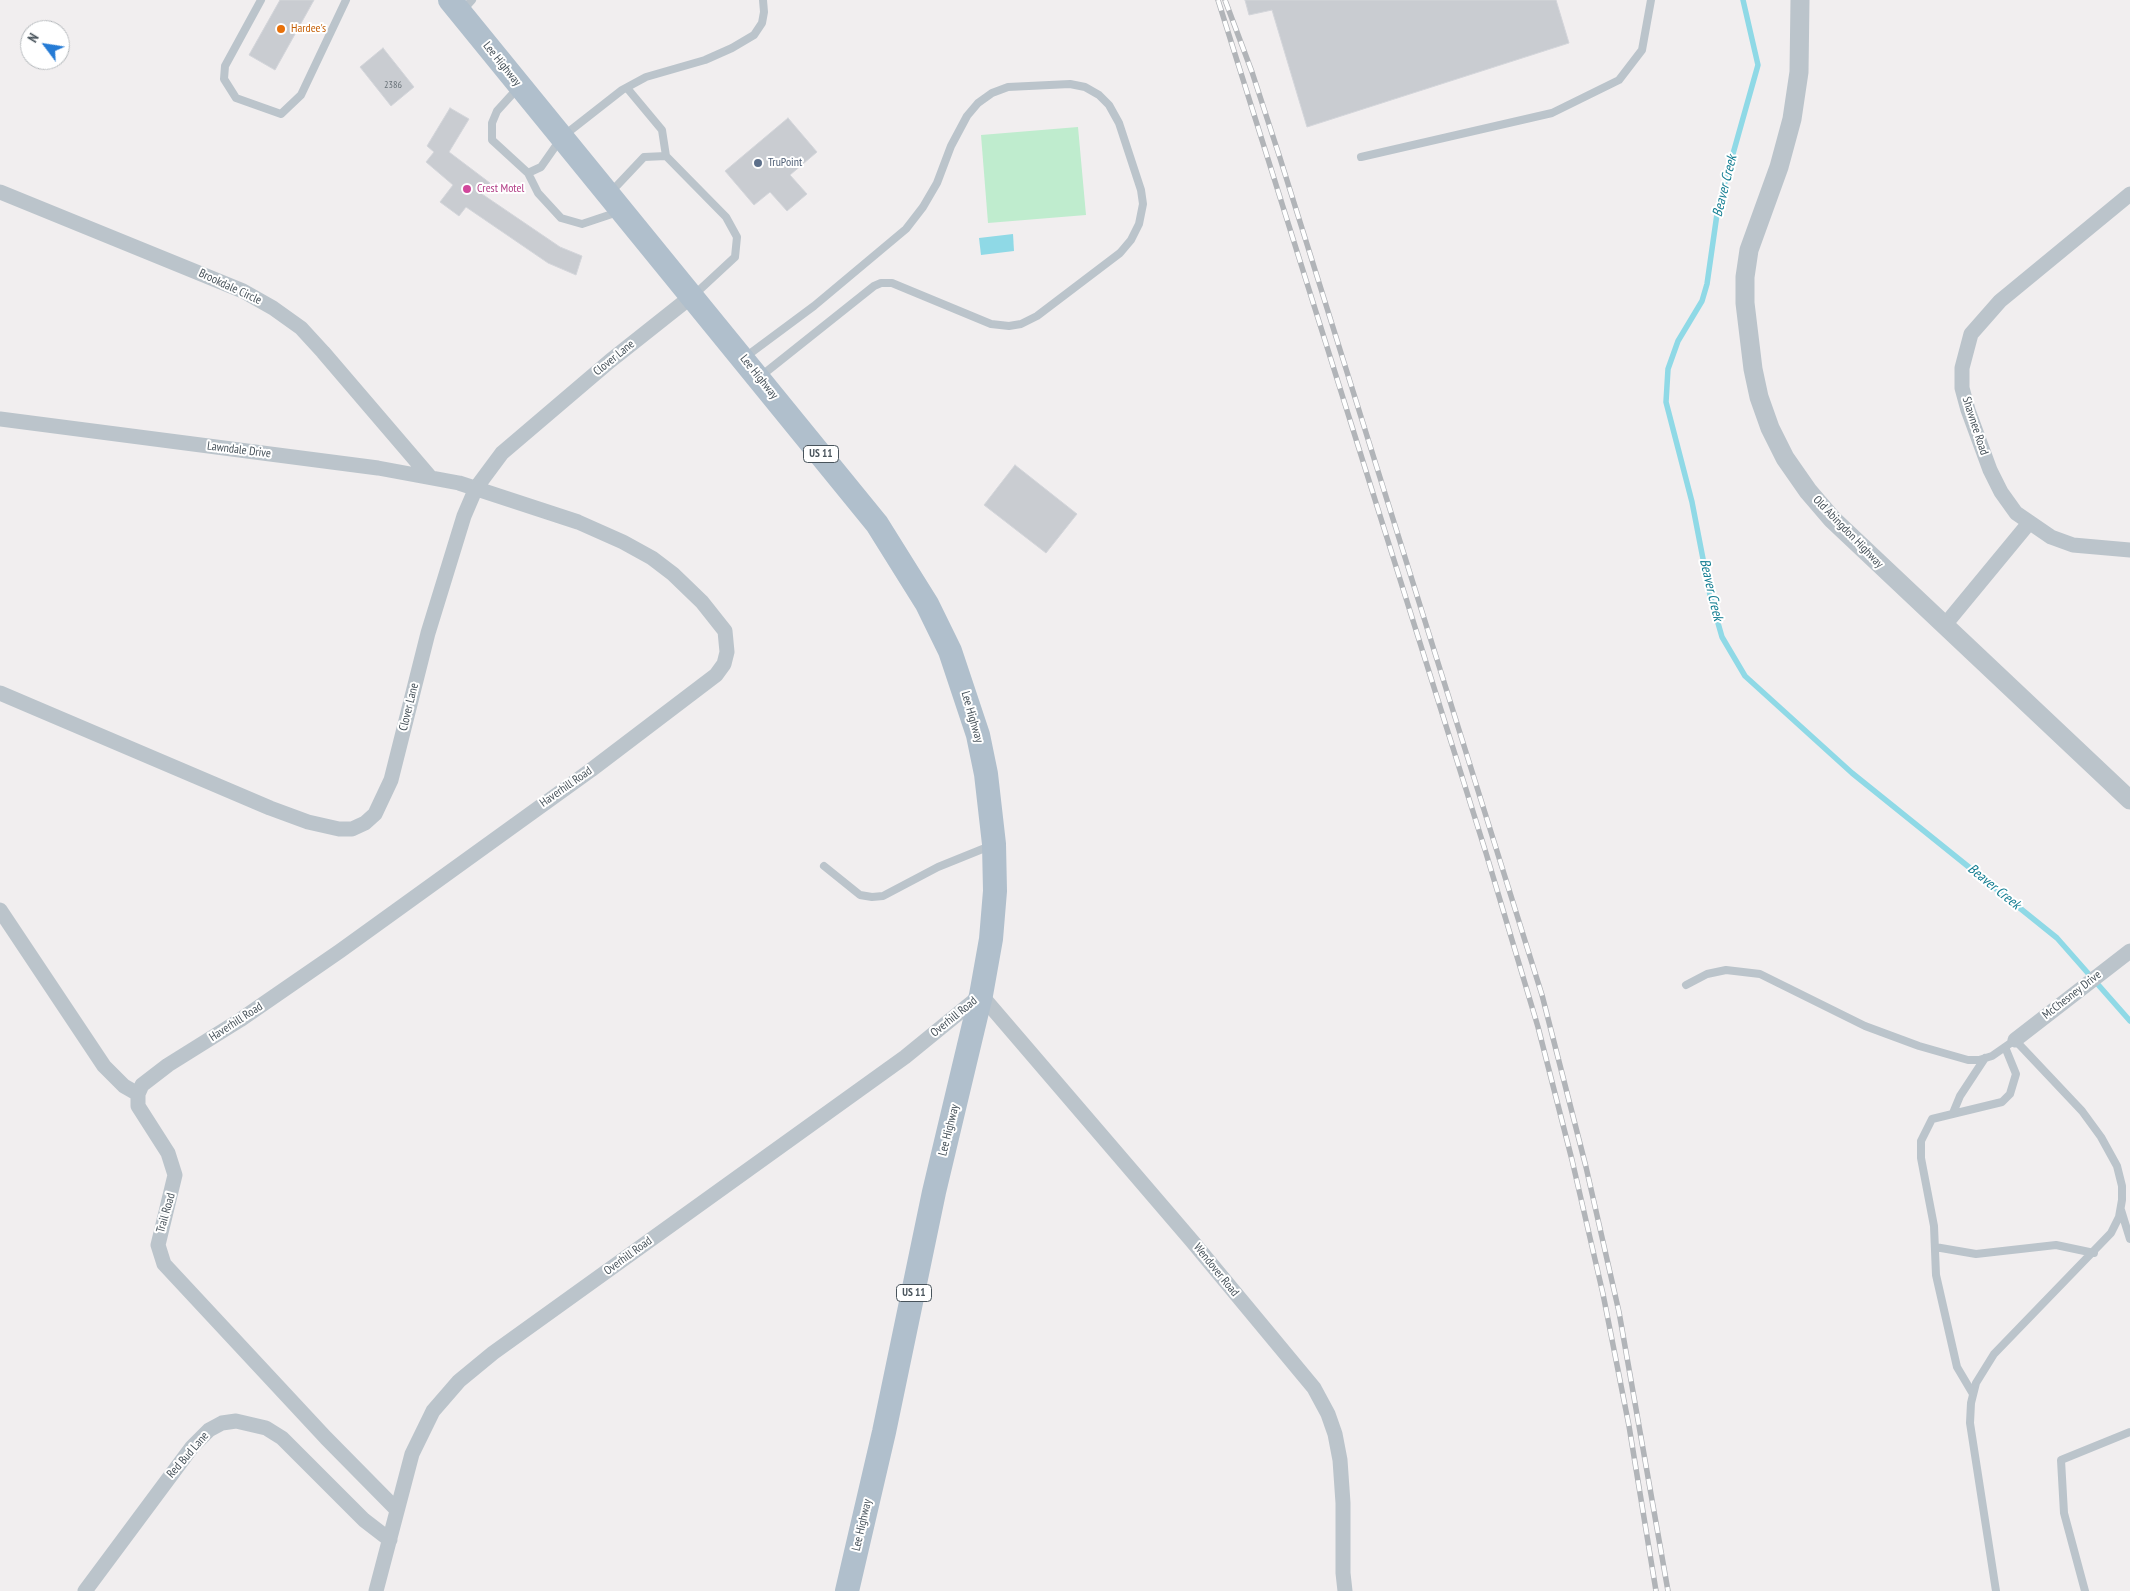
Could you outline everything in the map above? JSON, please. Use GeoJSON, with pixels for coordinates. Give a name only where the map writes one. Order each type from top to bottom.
{"type":"FeatureCollection","features":[{"type":"Feature","properties":{"kind":"main road","name":"Lee Highway"},"geometry":{"type":"LineString","coordinates":[[461,4],[520,86],[760,377],[877,524],[927,604],[950,651],[978,735],[991,807],[994,844],[995,891],[991,939],[981,995],[934,1192],[884,1432],[847,1591]]}},
{"type":"Feature","properties":{"kind":"street","name":"Old Abingdon Highway"},"geometry":{"type":"LineString","coordinates":[[1800,0],[1799,72],[1792,119],[1779,167],[1750,250],[1745,277],[1745,303],[1759,397],[1770,428],[1785,458],[1808,491],[1832,519],[2130,800]]}},
{"type":"Feature","properties":{"kind":"street","name":"Brookdale Circle"},"geometry":{"type":"LineString","coordinates":[[0,192],[244,291],[273,308],[301,328],[430,477]]}},
{"type":"Feature","properties":{"kind":"street","name":"Shawnee Road"},"geometry":{"type":"LineString","coordinates":[[2130,194],[2000,301],[1971,334],[1965,349],[1962,368],[1962,388],[1990,470],[2016,513],[2051,537],[2074,544],[2130,550]]}},
{"type":"Feature","properties":{"kind":"street","name":"Clover Lane"},"geometry":{"type":"LineString","coordinates":[[0,693],[270,808],[308,822],[339,829],[352,828],[365,823],[375,814],[391,780],[428,633],[464,516],[476,488],[502,453],[610,361],[692,296]]}},
{"type":"Feature","properties":{"kind":"street","name":"Lawndale Drive"},"geometry":{"type":"LineString","coordinates":[[0,418],[378,468],[430,477],[476,488]]}},
{"type":"Feature","properties":{"kind":"street","name":"Haverhill Road"},"geometry":{"type":"LineString","coordinates":[[138,1094],[142,1085],[168,1064],[240,1020],[340,951],[590,770],[716,675],[724,664],[727,642],[722,626],[702,602],[673,574],[652,558],[623,542],[578,522],[476,488]]}},
{"type":"Feature","properties":{"kind":"street"},"geometry":{"type":"LineString","coordinates":[[1944,626],[2029,523]]}},
{"type":"Feature","properties":{"kind":"street"},"geometry":{"type":"LineString","coordinates":[[0,910],[104,1066],[124,1086],[138,1094]]}},
{"type":"Feature","properties":{"kind":"street","name":"McChesney Drive"},"geometry":{"type":"LineString","coordinates":[[2010,1043],[2109,965],[2130,951]]}},
{"type":"Feature","properties":{"kind":"street","name":"Overhill Road"},"geometry":{"type":"LineString","coordinates":[[376,1591],[412,1454],[433,1410],[459,1381],[493,1353],[905,1057],[981,995]]}},
{"type":"Feature","properties":{"kind":"street","name":"Wendover Road"},"geometry":{"type":"LineString","coordinates":[[981,995],[1192,1241],[1314,1388],[1331,1421],[1340,1460],[1345,1591]]}},
{"type":"Feature","properties":{"kind":"street","name":"Trail Road"},"geometry":{"type":"LineString","coordinates":[[138,1094],[138,1106],[168,1153],[175,1176],[158,1245],[164,1264],[326,1438],[397,1510]]}},
{"type":"Feature","properties":{"kind":"street","name":"Red Bud Lane"},"geometry":{"type":"LineString","coordinates":[[85,1591],[192,1447],[209,1430],[222,1423],[236,1421],[266,1428],[282,1438],[364,1520],[390,1540]]}},
{"type":"Feature","properties":{"kind":"lane"},"geometry":{"type":"LineString","coordinates":[[261,0],[225,66],[224,80],[236,98],[281,114],[301,95],[346,0]]}},
{"type":"Feature","properties":{"kind":"lane"},"geometry":{"type":"LineString","coordinates":[[528,173],[541,167],[562,137],[627,88],[672,68],[705,60],[732,48],[754,35],[762,24],[763,0]]}},
{"type":"Feature","properties":{"kind":"lane"},"geometry":{"type":"LineString","coordinates":[[1361,157],[1552,114],[1619,80],[1642,50],[1651,0]]}},
{"type":"Feature","properties":{"kind":"lane"},"geometry":{"type":"LineString","coordinates":[[744,358],[814,306],[906,229],[923,207],[937,183],[951,146],[967,116],[978,103],[992,93],[1008,87],[1070,84],[1085,87],[1099,95],[1109,105],[1119,123],[1142,190],[1143,204],[1139,224],[1131,240],[1120,253],[1038,316],[1021,324],[1009,326],[991,324],[892,283],[882,283],[874,286],[760,377]]}},
{"type":"Feature","properties":{"kind":"lane"},"geometry":{"type":"LineString","coordinates":[[520,86],[497,111],[492,122],[492,140],[528,173],[538,193],[561,218],[582,224],[615,202],[644,157],[666,156]]}},
{"type":"Feature","properties":{"kind":"lane"},"geometry":{"type":"LineString","coordinates":[[627,88],[662,130],[666,156],[726,217],[737,237],[735,257],[692,296]]}},
{"type":"Feature","properties":{"kind":"lane"},"geometry":{"type":"LineString","coordinates":[[824,866],[860,895],[872,898],[883,896],[938,867],[994,844]]}},
{"type":"Feature","properties":{"kind":"lane"},"geometry":{"type":"LineString","coordinates":[[1686,985],[1707,974],[1726,970],[1760,974],[1865,1026],[1920,1046],[1968,1060],[1992,1056],[2010,1043]]}},
{"type":"Feature","properties":{"kind":"lane"},"geometry":{"type":"LineString","coordinates":[[1973,1394],[1957,1367],[1936,1275],[1934,1226],[1921,1158],[1921,1141],[1932,1119],[2002,1102],[2010,1094],[2016,1074],[2010,1043]]}},
{"type":"Feature","properties":{"kind":"lane"},"geometry":{"type":"LineString","coordinates":[[2010,1043],[2082,1111],[2101,1137],[2117,1166],[2122,1186],[2121,1209],[2130,1239]]}},
{"type":"Feature","properties":{"kind":"lane"},"geometry":{"type":"LineString","coordinates":[[1952,1113],[1960,1096],[1985,1058]]}},
{"type":"Feature","properties":{"kind":"lane"},"geometry":{"type":"LineString","coordinates":[[1996,1591],[1970,1423],[1973,1394],[1982,1371],[1994,1354],[2111,1233],[2121,1209]]}},
{"type":"Feature","properties":{"kind":"lane"},"geometry":{"type":"LineString","coordinates":[[1935,1247],[1976,1254],[2056,1246],[2094,1252]]}},
{"type":"Feature","properties":{"kind":"lane"},"geometry":{"type":"LineString","coordinates":[[2085,1591],[2064,1512],[2061,1460],[2130,1432]]}},
{"type":"Feature","properties":{"kind":"green space"},"geometry":{"type":"Polygon","coordinates":[[[1078,127],[1086,215],[988,223],[981,135],[1078,127]]]}},
{"type":"Feature","properties":{"kind":"water"},"geometry":{"type":"Polygon","coordinates":[[[1013,234],[1014,251],[981,255],[979,238],[1013,234]]]}},
{"type":"Feature","properties":{"kind":"building","name":"Hardee's"},"geometry":{"type":"Polygon","coordinates":[[[280,0],[314,0],[275,70],[249,55],[280,0]]]}},
{"type":"Feature","properties":{"kind":"building"},"geometry":{"type":"Polygon","coordinates":[[[1245,0],[1556,0],[1569,43],[1307,127],[1272,10],[1249,15],[1245,0]]]}},
{"type":"Feature","properties":{"kind":"building"},"geometry":{"type":"Polygon","coordinates":[[[383,48],[414,87],[391,106],[360,67],[383,48]]]}},
{"type":"Feature","properties":{"kind":"building","name":"Crest Motel"},"geometry":{"type":"Polygon","coordinates":[[[450,108],[469,119],[449,152],[490,183],[482,194],[560,247],[582,256],[576,275],[548,263],[466,207],[459,216],[440,202],[453,185],[426,162],[434,152],[427,146],[450,108]]]}},
{"type":"Feature","properties":{"kind":"building"},"geometry":{"type":"Polygon","coordinates":[[[788,118],[817,152],[790,175],[807,194],[787,211],[770,192],[754,205],[725,171],[788,118]]]}},
{"type":"Feature","properties":{"kind":"building"},"geometry":{"type":"Polygon","coordinates":[[[1015,465],[1077,514],[1046,553],[984,505],[1015,465]]]}},
{"type":"Feature","properties":{"kind":"waterway","name":"Beaver Creek"},"geometry":{"type":"LineString","coordinates":[[1743,0],[1758,65],[1718,207],[1707,284],[1702,301],[1678,341],[1668,369],[1666,402],[1692,502],[1710,595],[1722,637],[1745,676],[1852,773],[2057,938],[2130,1021]]}},
{"type":"Feature","properties":{"kind":"railway"},"geometry":{"type":"LineString","coordinates":[[1218,0],[1486,853],[1538,1027],[1572,1160],[1603,1294],[1629,1426],[1656,1591]]}},
{"type":"Feature","properties":{"kind":"railway"},"geometry":{"type":"LineString","coordinates":[[1225,0],[1252,72],[1280,158],[1542,995],[1586,1167],[1619,1312],[1668,1591]]}},
{"type":"Feature","properties":{"kind":"place","name":"Hardee's"},"geometry":{"type":"Point","coordinates":[281,29]}},
{"type":"Feature","properties":{"kind":"place","name":"TruPoint"},"geometry":{"type":"Point","coordinates":[758,163]}},
{"type":"Feature","properties":{"kind":"place","name":"Crest Motel"},"geometry":{"type":"Point","coordinates":[467,189]}}]}
